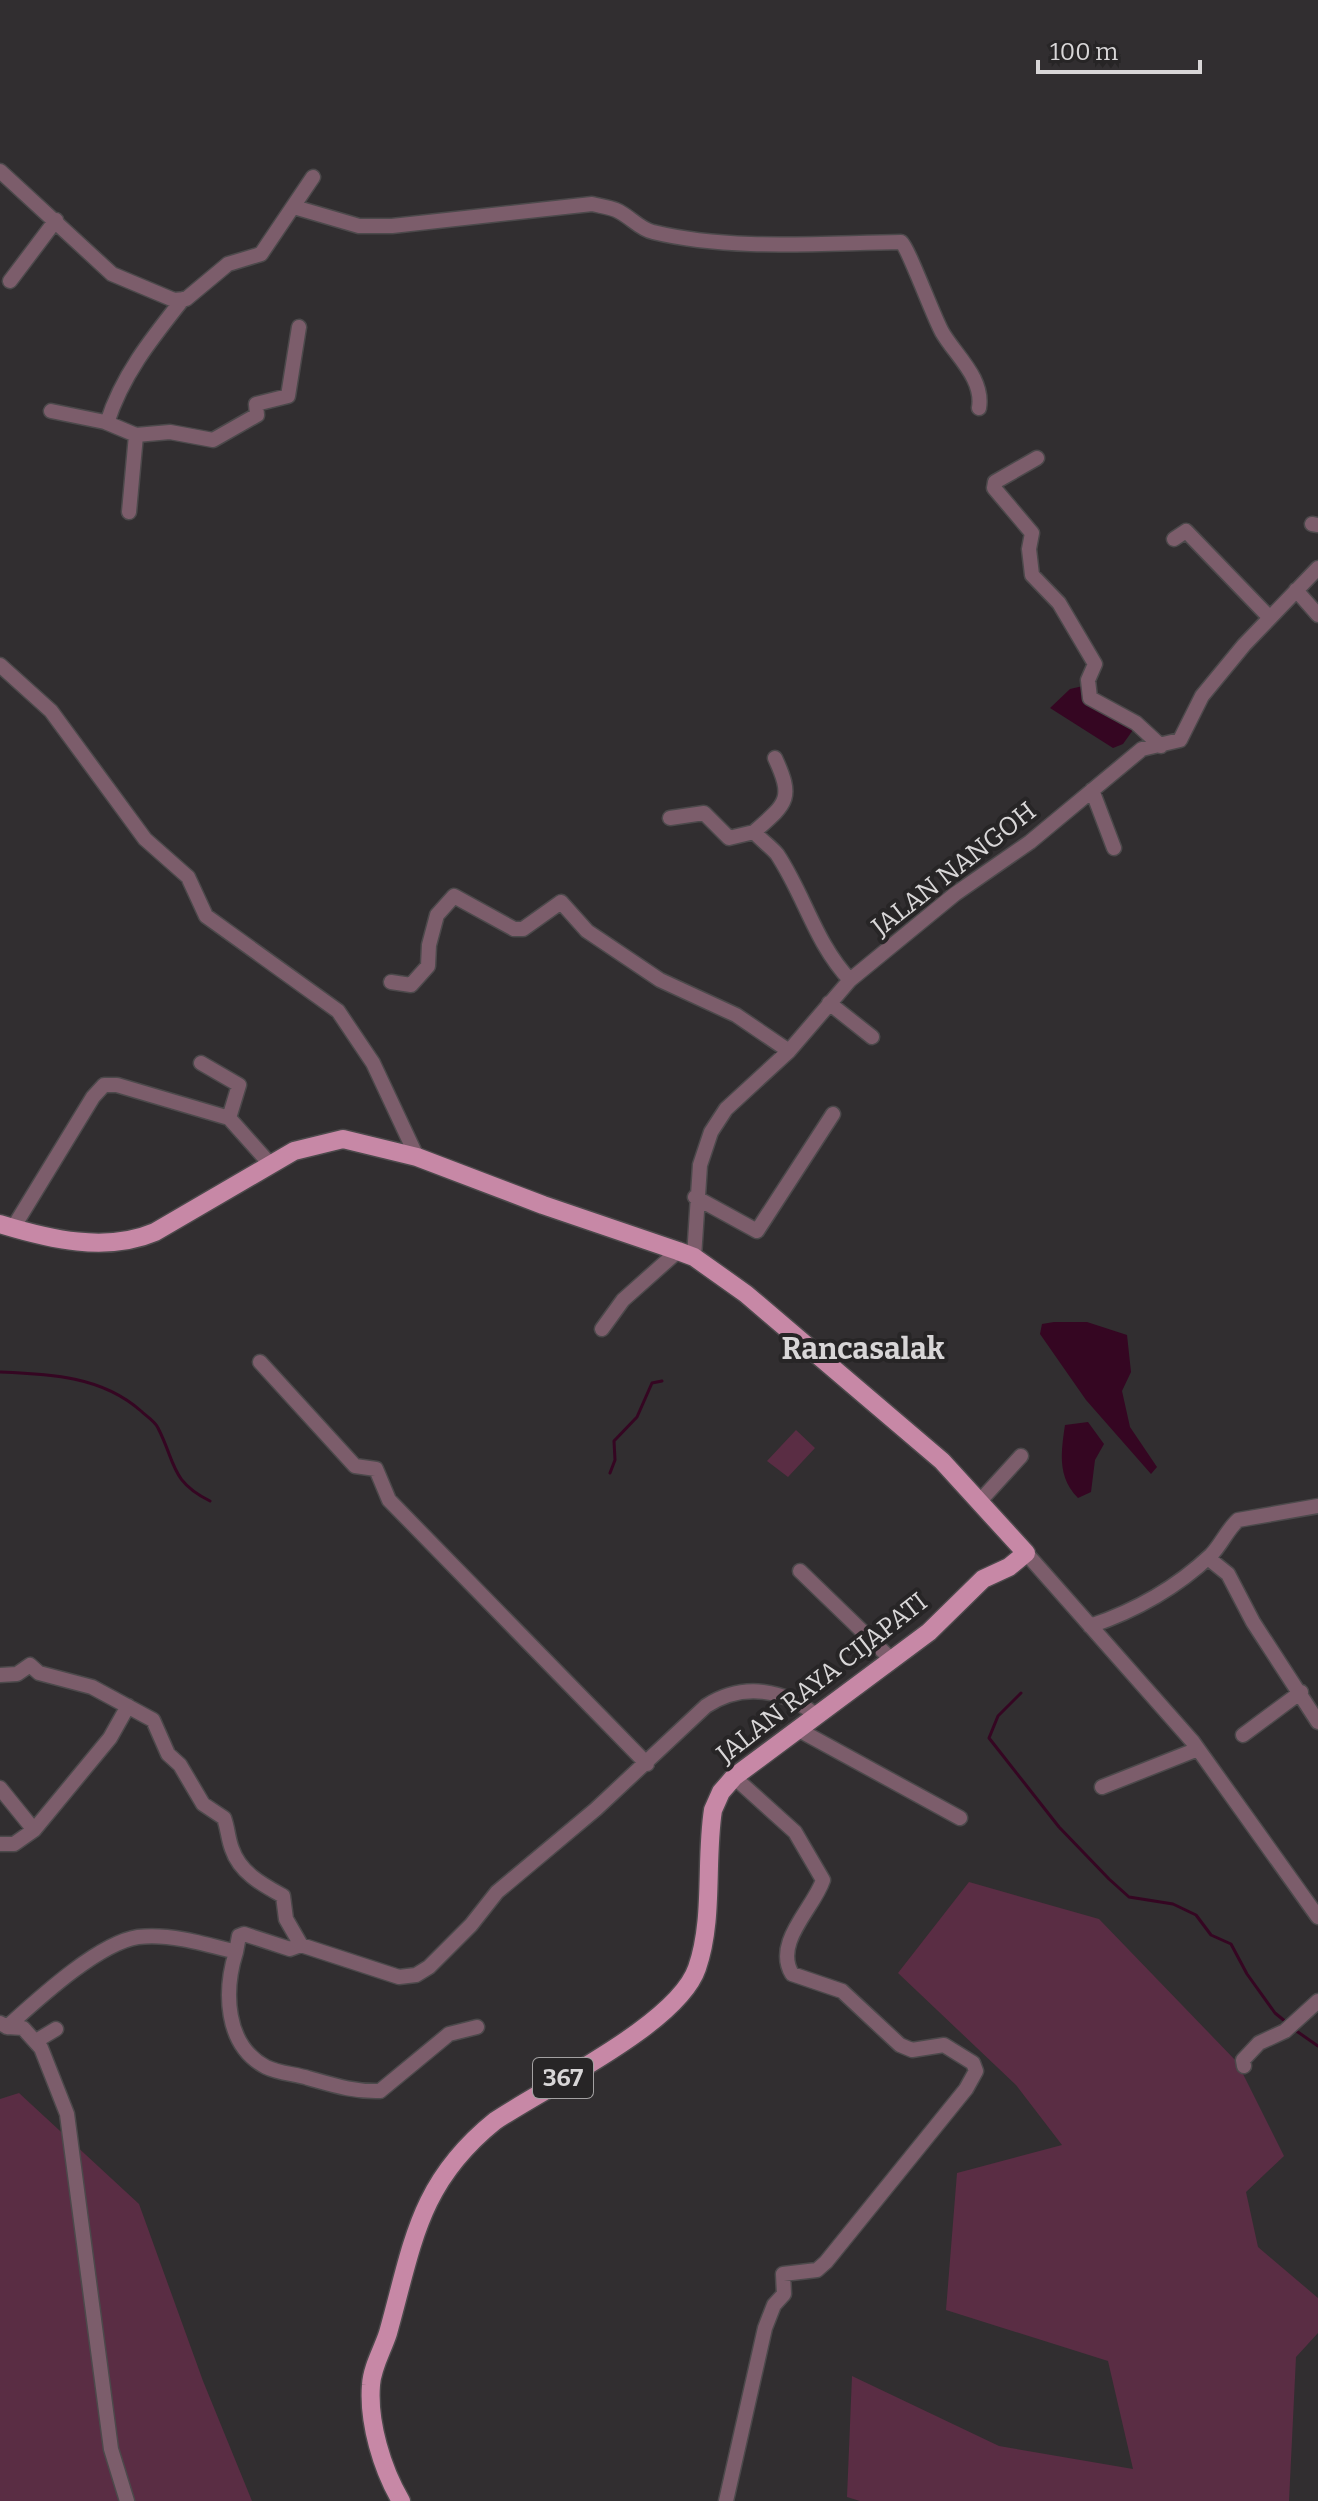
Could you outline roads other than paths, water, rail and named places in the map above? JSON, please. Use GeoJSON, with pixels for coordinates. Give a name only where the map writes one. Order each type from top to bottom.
{"type":"FeatureCollection","features":[{"type":"Feature","properties":{"kind":"main road"},"geometry":{"type":"LineString","coordinates":[[6,1226],[62,1240],[132,1240],[155,1232],[294,1151],[343,1139],[374,1144],[417,1157],[686,1254],[730,1281],[942,1461],[1026,1553]]}},
{"type":"Feature","properties":{"kind":"main road","name":"JALAN RAYA CIJAPATI"},"geometry":{"type":"LineString","coordinates":[[401,2501],[392,2485],[376,2434],[370,2382],[388,2332],[411,2243],[424,2208],[449,2167],[472,2139],[512,2110],[653,2024],[683,1994],[697,1969],[703,1940],[713,1810],[721,1792],[734,1777],[862,1685],[886,1655],[942,1621],[973,1587],[1026,1553]]}},
{"type":"Feature","properties":{"kind":"street"},"geometry":{"type":"LineString","coordinates":[[0,171],[112,274],[146,291],[183,299]]}},
{"type":"Feature","properties":{"kind":"street"},"geometry":{"type":"LineString","coordinates":[[107,423],[116,394],[143,349],[183,299],[199,291],[228,264],[261,254],[313,177]]}},
{"type":"Feature","properties":{"kind":"street"},"geometry":{"type":"LineString","coordinates":[[294,207],[359,226],[392,226],[592,204],[616,210],[649,231],[704,242],[774,241],[814,246],[901,242],[906,246],[919,284],[942,332],[975,380],[979,408]]}},
{"type":"Feature","properties":{"kind":"street"},"geometry":{"type":"LineString","coordinates":[[10,281],[56,220]]}},
{"type":"Feature","properties":{"kind":"street"},"geometry":{"type":"LineString","coordinates":[[51,411],[107,423],[136,435],[170,432],[213,440],[257,415],[256,404],[288,396],[299,327]]}},
{"type":"Feature","properties":{"kind":"street"},"geometry":{"type":"LineString","coordinates":[[129,512],[136,435]]}},
{"type":"Feature","properties":{"kind":"street"},"geometry":{"type":"LineString","coordinates":[[1037,458],[995,482],[994,488],[1030,530],[1032,575],[1059,603],[1095,664],[1088,680],[1090,698],[1136,723],[1161,746]]}},
{"type":"Feature","properties":{"kind":"street"},"geometry":{"type":"LineString","coordinates":[[1174,539],[1186,531],[1270,618]]}},
{"type":"Feature","properties":{"kind":"street","name":"JALAN NANGOH"},"geometry":{"type":"LineString","coordinates":[[686,1254],[700,1165],[716,1123],[737,1098],[789,1051],[850,980],[973,880],[1030,842],[1142,749],[1180,740],[1202,696],[1318,568]]}},
{"type":"Feature","properties":{"kind":"street"},"geometry":{"type":"LineString","coordinates":[[1296,590],[1318,615]]}},
{"type":"Feature","properties":{"kind":"street"},"geometry":{"type":"LineString","coordinates":[[0,665],[51,711],[145,839],[188,877],[206,916],[338,1011],[373,1063],[417,1157]]}},
{"type":"Feature","properties":{"kind":"street"},"geometry":{"type":"LineString","coordinates":[[670,818],[704,813],[729,838],[754,832],[787,796],[787,786],[775,758]]}},
{"type":"Feature","properties":{"kind":"street"},"geometry":{"type":"LineString","coordinates":[[1092,790],[1114,848]]}},
{"type":"Feature","properties":{"kind":"street"},"geometry":{"type":"LineString","coordinates":[[754,832],[775,852],[816,935],[850,980]]}},
{"type":"Feature","properties":{"kind":"street"},"geometry":{"type":"LineString","coordinates":[[391,982],[411,985],[428,966],[429,945],[437,915],[450,898],[457,897],[514,929],[523,929],[561,902],[587,931],[650,973],[736,1015],[789,1051]]}},
{"type":"Feature","properties":{"kind":"street"},"geometry":{"type":"LineString","coordinates":[[829,1003],[872,1037]]}},
{"type":"Feature","properties":{"kind":"street"},"geometry":{"type":"LineString","coordinates":[[201,1063],[241,1087],[229,1118]]}},
{"type":"Feature","properties":{"kind":"street"},"geometry":{"type":"LineString","coordinates":[[6,1226],[104,1085],[117,1085],[229,1118],[270,1164]]}},
{"type":"Feature","properties":{"kind":"street"},"geometry":{"type":"LineString","coordinates":[[695,1197],[757,1231],[833,1114]]}},
{"type":"Feature","properties":{"kind":"street"},"geometry":{"type":"LineString","coordinates":[[602,1329],[623,1300],[686,1254]]}},
{"type":"Feature","properties":{"kind":"street"},"geometry":{"type":"LineString","coordinates":[[260,1362],[355,1466],[376,1469],[389,1500],[647,1764]]}},
{"type":"Feature","properties":{"kind":"street"},"geometry":{"type":"LineString","coordinates":[[980,1501],[1021,1456]]}},
{"type":"Feature","properties":{"kind":"street"},"geometry":{"type":"LineString","coordinates":[[1090,1626],[1121,1616],[1178,1583],[1208,1558],[1238,1520],[1318,1506]]}},
{"type":"Feature","properties":{"kind":"street"},"geometry":{"type":"LineString","coordinates":[[1026,1553],[1198,1749],[1318,1917]]}},
{"type":"Feature","properties":{"kind":"street"},"geometry":{"type":"LineString","coordinates":[[1208,1558],[1228,1574],[1253,1622],[1318,1722]]}},
{"type":"Feature","properties":{"kind":"street"},"geometry":{"type":"LineString","coordinates":[[800,1571],[886,1655]]}},
{"type":"Feature","properties":{"kind":"street"},"geometry":{"type":"LineString","coordinates":[[0,1675],[17,1674],[30,1665],[39,1673],[92,1687],[153,1720],[168,1754],[180,1765],[203,1804],[224,1818],[232,1850],[242,1866],[252,1877],[283,1896],[286,1919],[301,1945]]}},
{"type":"Feature","properties":{"kind":"street"},"geometry":{"type":"LineString","coordinates":[[477,2027],[449,2034],[380,2091],[349,2090],[266,2067],[242,2043],[228,2010],[229,1974],[242,1935],[290,1949],[301,1945],[399,1977],[423,1972],[471,1925],[497,1892],[647,1764],[706,1706],[721,1696],[757,1691],[779,1693],[802,1703],[817,1716]]}},
{"type":"Feature","properties":{"kind":"street"},"geometry":{"type":"LineString","coordinates":[[1243,1735],[1301,1692]]}},
{"type":"Feature","properties":{"kind":"street"},"geometry":{"type":"LineString","coordinates":[[0,1844],[14,1844],[34,1830],[110,1738],[128,1706]]}},
{"type":"Feature","properties":{"kind":"street"},"geometry":{"type":"LineString","coordinates":[[799,1730],[960,1818]]}},
{"type":"Feature","properties":{"kind":"street"},"geometry":{"type":"LineString","coordinates":[[1102,1787],[1198,1749]]}},
{"type":"Feature","properties":{"kind":"street"},"geometry":{"type":"LineString","coordinates":[[726,2501],[765,2328],[774,2305],[784,2294],[783,2274],[817,2270],[826,2262],[966,2089],[976,2071],[973,2063],[944,2045],[912,2050],[900,2045],[842,1991],[792,1974],[787,1956],[792,1939],[800,1917],[823,1880],[795,1832],[734,1777]]}},
{"type":"Feature","properties":{"kind":"street"},"geometry":{"type":"LineString","coordinates":[[0,1788],[34,1830]]}},
{"type":"Feature","properties":{"kind":"street"},"geometry":{"type":"LineString","coordinates":[[4,2025],[62,1978],[134,1938],[197,1942],[236,1952]]}},
{"type":"Feature","properties":{"kind":"street"},"geometry":{"type":"LineString","coordinates":[[1244,2066],[1243,2060],[1259,2043],[1285,2031],[1318,2001]]}},
{"type":"Feature","properties":{"kind":"street"},"geometry":{"type":"LineString","coordinates":[[4,2025],[23,2028],[36,2041],[54,2077],[67,2114],[111,2449],[127,2501]]}},
{"type":"Feature","properties":{"kind":"street"},"geometry":{"type":"LineString","coordinates":[[36,2041],[56,2029]]}},
{"type":"Feature","properties":{"kind":"waterway"},"geometry":{"type":"LineString","coordinates":[[0,1372],[75,1379],[110,1390],[126,1399],[157,1425],[181,1478],[197,1494],[210,1501]]}},
{"type":"Feature","properties":{"kind":"waterway"},"geometry":{"type":"LineString","coordinates":[[610,1473],[615,1460],[614,1441],[637,1417],[652,1383],[662,1381]]}},
{"type":"Feature","properties":{"kind":"waterway"},"geometry":{"type":"LineString","coordinates":[[1021,1693],[998,1716],[989,1738],[1059,1827],[1129,1897],[1173,1904],[1196,1915],[1211,1935],[1231,1944],[1247,1974],[1275,2013],[1286,2022]]}},
{"type":"Feature","properties":{"kind":"waterway"},"geometry":{"type":"LineString","coordinates":[[1295,2030],[1318,2046]]}},
{"type":"Feature","properties":{"kind":"district","name":"Rancasalak"},"geometry":{"type":"Point","coordinates":[863,1349]}}]}
